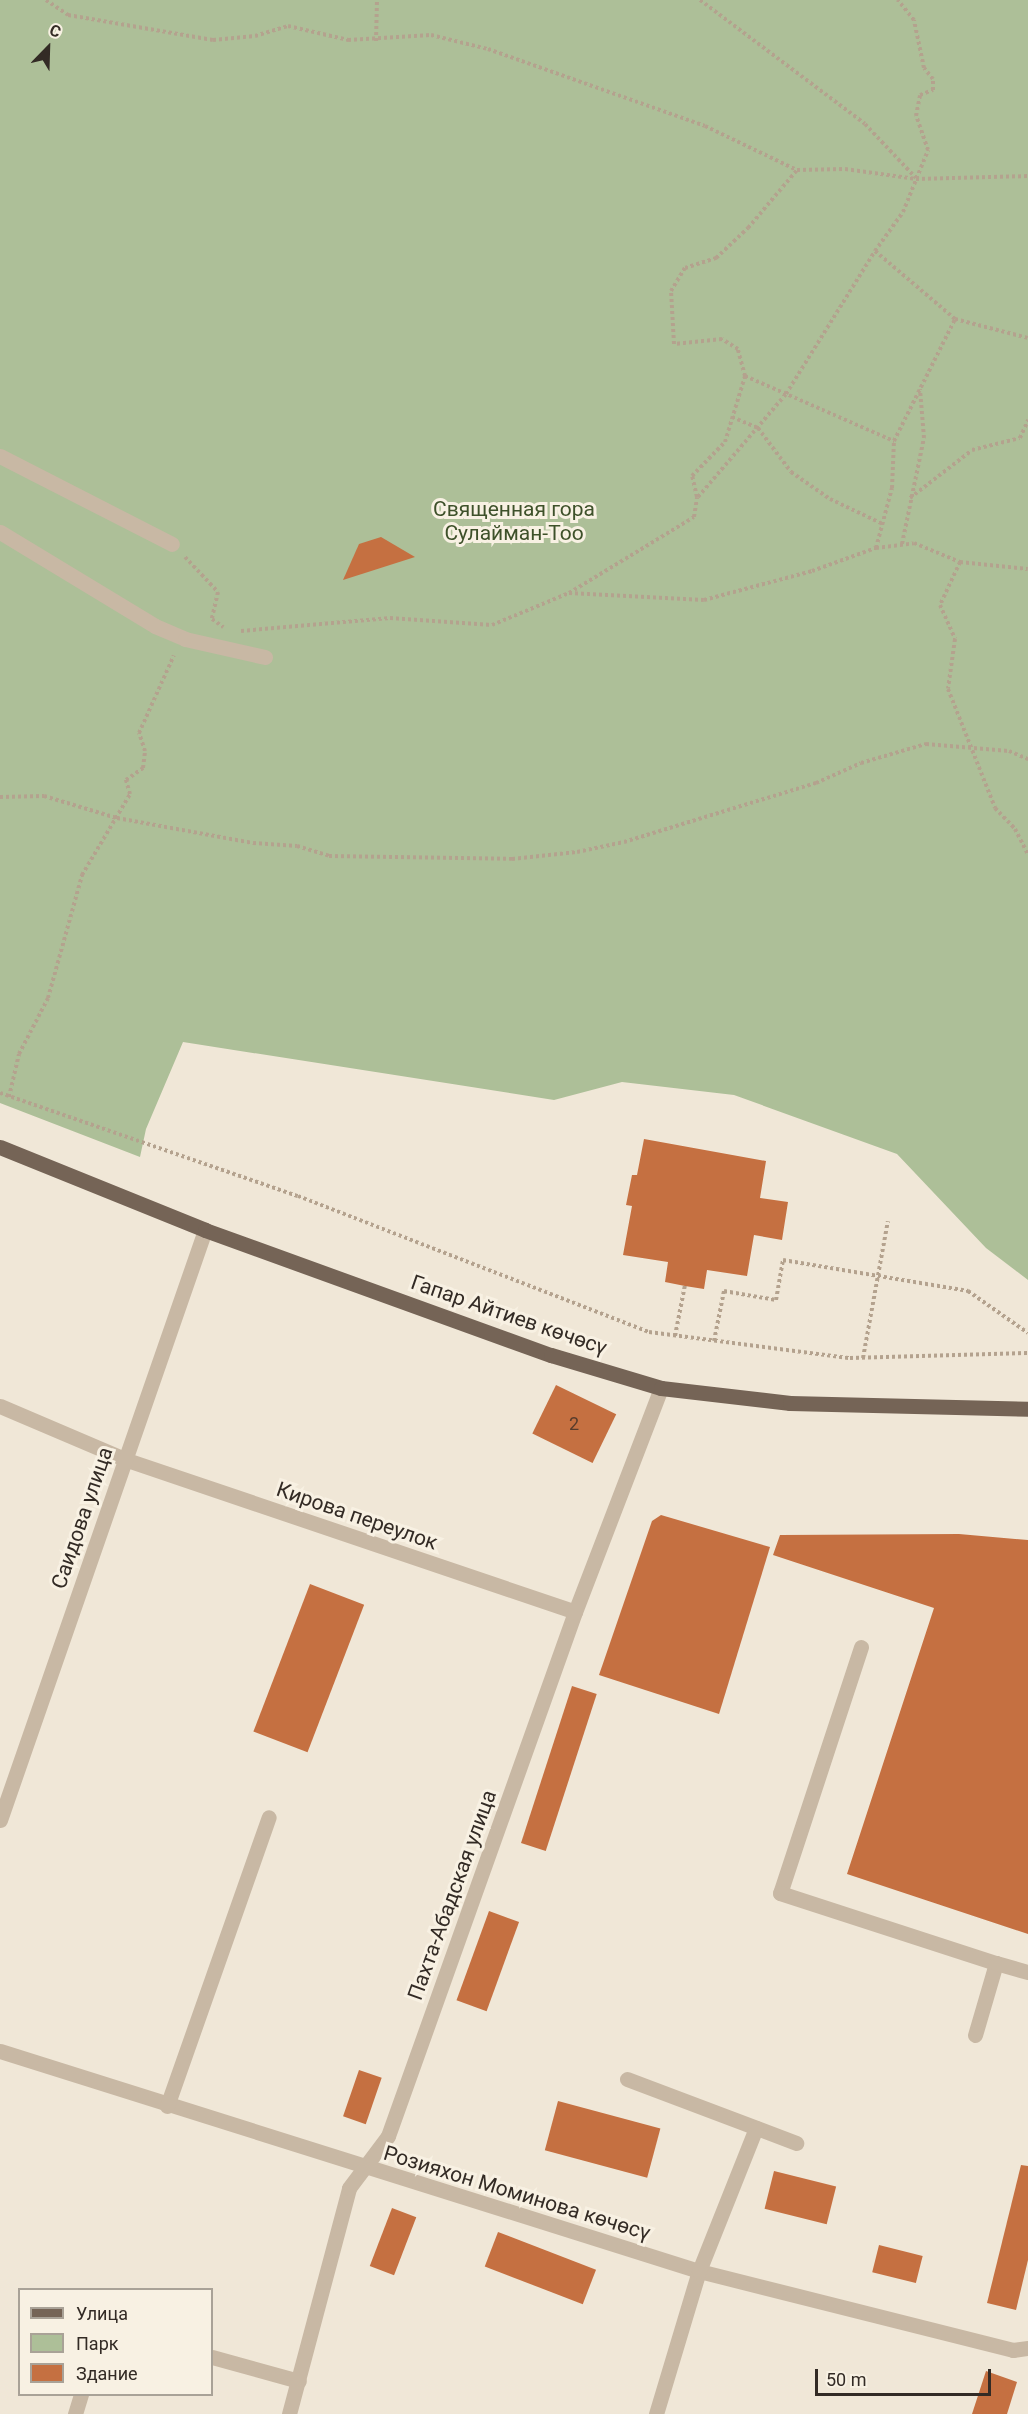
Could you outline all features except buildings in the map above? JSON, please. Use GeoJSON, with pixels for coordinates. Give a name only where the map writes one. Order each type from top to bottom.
{"type":"FeatureCollection","features":[{"type":"Feature","properties":{"kind":"main road","name":"Гапар Айтиев көчөсү"},"geometry":{"type":"LineString","coordinates":[[0,1147],[205,1230],[551,1355],[662,1388],[790,1403],[1028,1409]]}},
{"type":"Feature","properties":{"kind":"street"},"geometry":{"type":"LineString","coordinates":[[0,456],[172,544]]}},
{"type":"Feature","properties":{"kind":"street"},"geometry":{"type":"LineString","coordinates":[[0,532],[155,626],[185,639],[214,643],[265,657]]}},
{"type":"Feature","properties":{"kind":"street","name":"Саидова улица"},"geometry":{"type":"LineString","coordinates":[[1,1812],[205,1230]]}},
{"type":"Feature","properties":{"kind":"street","name":"Пахта-Абадская улица"},"geometry":{"type":"LineString","coordinates":[[289,2414],[349,2188],[388,2136],[576,1612],[662,1388]]}},
{"type":"Feature","properties":{"kind":"street","name":"Кирова переулок"},"geometry":{"type":"LineString","coordinates":[[0,1406],[124,1459],[576,1612]]}},
{"type":"Feature","properties":{"kind":"street"},"geometry":{"type":"LineString","coordinates":[[861,1647],[780,1893],[1028,1972]]}},
{"type":"Feature","properties":{"kind":"street"},"geometry":{"type":"LineString","coordinates":[[167,2106],[269,1817]]}},
{"type":"Feature","properties":{"kind":"street"},"geometry":{"type":"LineString","coordinates":[[975,2035],[996,1963]]}},
{"type":"Feature","properties":{"kind":"street","name":"Розияхон Моминова көчөсү"},"geometry":{"type":"LineString","coordinates":[[0,2051],[167,2106],[699,2271],[1013,2350],[1028,2348]]}},
{"type":"Feature","properties":{"kind":"street"},"geometry":{"type":"LineString","coordinates":[[627,2079],[795,2143]]}},
{"type":"Feature","properties":{"kind":"street"},"geometry":{"type":"LineString","coordinates":[[656,2414],[699,2271],[756,2128]]}},
{"type":"Feature","properties":{"kind":"street"},"geometry":{"type":"LineString","coordinates":[[213,2357],[299,2382]]}},
{"type":"Feature","properties":{"kind":"street"},"geometry":{"type":"LineString","coordinates":[[75,2414],[80,2396]]}},
{"type":"Feature","properties":{"kind":"path"},"geometry":{"type":"LineString","coordinates":[[46,0],[68,15],[213,40],[255,36],[288,26],[348,40],[376,41],[431,35],[488,49],[705,126],[797,170],[845,169],[916,179],[1028,177]]}},
{"type":"Feature","properties":{"kind":"path"},"geometry":{"type":"LineString","coordinates":[[376,41],[377,0]]}},
{"type":"Feature","properties":{"kind":"path"},"geometry":{"type":"LineString","coordinates":[[700,0],[865,124],[916,179]]}},
{"type":"Feature","properties":{"kind":"path"},"geometry":{"type":"LineString","coordinates":[[697,497],[786,394],[874,251],[903,212],[927,150],[916,116],[920,95],[933,90],[933,79],[924,68],[914,20],[898,0]]}},
{"type":"Feature","properties":{"kind":"path"},"geometry":{"type":"LineString","coordinates":[[214,643],[230,632],[338,621],[390,618],[492,625],[569,592],[694,517],[697,497],[692,476],[725,442],[745,376],[738,349],[722,339],[674,344],[670,291],[685,268],[717,258],[748,228],[797,170]]}},
{"type":"Feature","properties":{"kind":"path"},"geometry":{"type":"LineString","coordinates":[[874,251],[955,319],[1028,338]]}},
{"type":"Feature","properties":{"kind":"path"},"geometry":{"type":"LineString","coordinates":[[876,548],[892,488],[894,441],[955,319]]}},
{"type":"Feature","properties":{"kind":"path"},"geometry":{"type":"LineString","coordinates":[[745,376],[894,441]]}},
{"type":"Feature","properties":{"kind":"path"},"geometry":{"type":"LineString","coordinates":[[902,544],[924,438],[920,387]]}},
{"type":"Feature","properties":{"kind":"path"},"geometry":{"type":"LineString","coordinates":[[732,417],[758,428],[791,472],[830,499],[883,524]]}},
{"type":"Feature","properties":{"kind":"path"},"geometry":{"type":"LineString","coordinates":[[910,498],[972,450],[1020,438],[1028,420]]}},
{"type":"Feature","properties":{"kind":"path"},"geometry":{"type":"LineString","coordinates":[[569,592],[704,600],[812,571],[876,548],[914,543],[960,562],[1028,569]]}},
{"type":"Feature","properties":{"kind":"path"},"geometry":{"type":"LineString","coordinates":[[172,544],[218,592],[212,619]]}},
{"type":"Feature","properties":{"kind":"path"},"geometry":{"type":"LineString","coordinates":[[960,562],[940,605],[955,639],[948,689],[995,808],[1015,829],[1028,854]]}},
{"type":"Feature","properties":{"kind":"path"},"geometry":{"type":"LineString","coordinates":[[9,1097],[19,1054],[48,998],[82,875],[130,794],[126,780],[143,768],[145,751],[139,733],[170,661],[185,639]]}},
{"type":"Feature","properties":{"kind":"path"},"geometry":{"type":"LineString","coordinates":[[0,797],[44,796],[117,818],[253,843],[297,846],[328,856],[512,859],[577,852],[624,842],[816,783],[861,763],[926,744],[1009,750],[1028,759]]}},
{"type":"Feature","properties":{"kind":"path"},"geometry":{"type":"LineString","coordinates":[[0,1093],[298,1196],[649,1332],[863,1358],[1028,1353]]}},
{"type":"Feature","properties":{"kind":"path"},"geometry":{"type":"LineString","coordinates":[[863,1358],[888,1221]]}},
{"type":"Feature","properties":{"kind":"path"},"geometry":{"type":"LineString","coordinates":[[714,1341],[724,1291],[776,1300],[783,1260],[968,1291],[1028,1333]]}},
{"type":"Feature","properties":{"kind":"path"},"geometry":{"type":"LineString","coordinates":[[675,1336],[685,1286]]}},
{"type":"Feature","properties":{"kind":"green space","name":"Священная гора Сулайман-Тоо"},"geometry":{"type":"Polygon","coordinates":[[[0,0],[1028,0],[1028,1280],[986,1248],[897,1154],[734,1095],[622,1082],[554,1100],[183,1042],[146,1129],[140,1157],[0,1103],[0,0]]]}}]}
